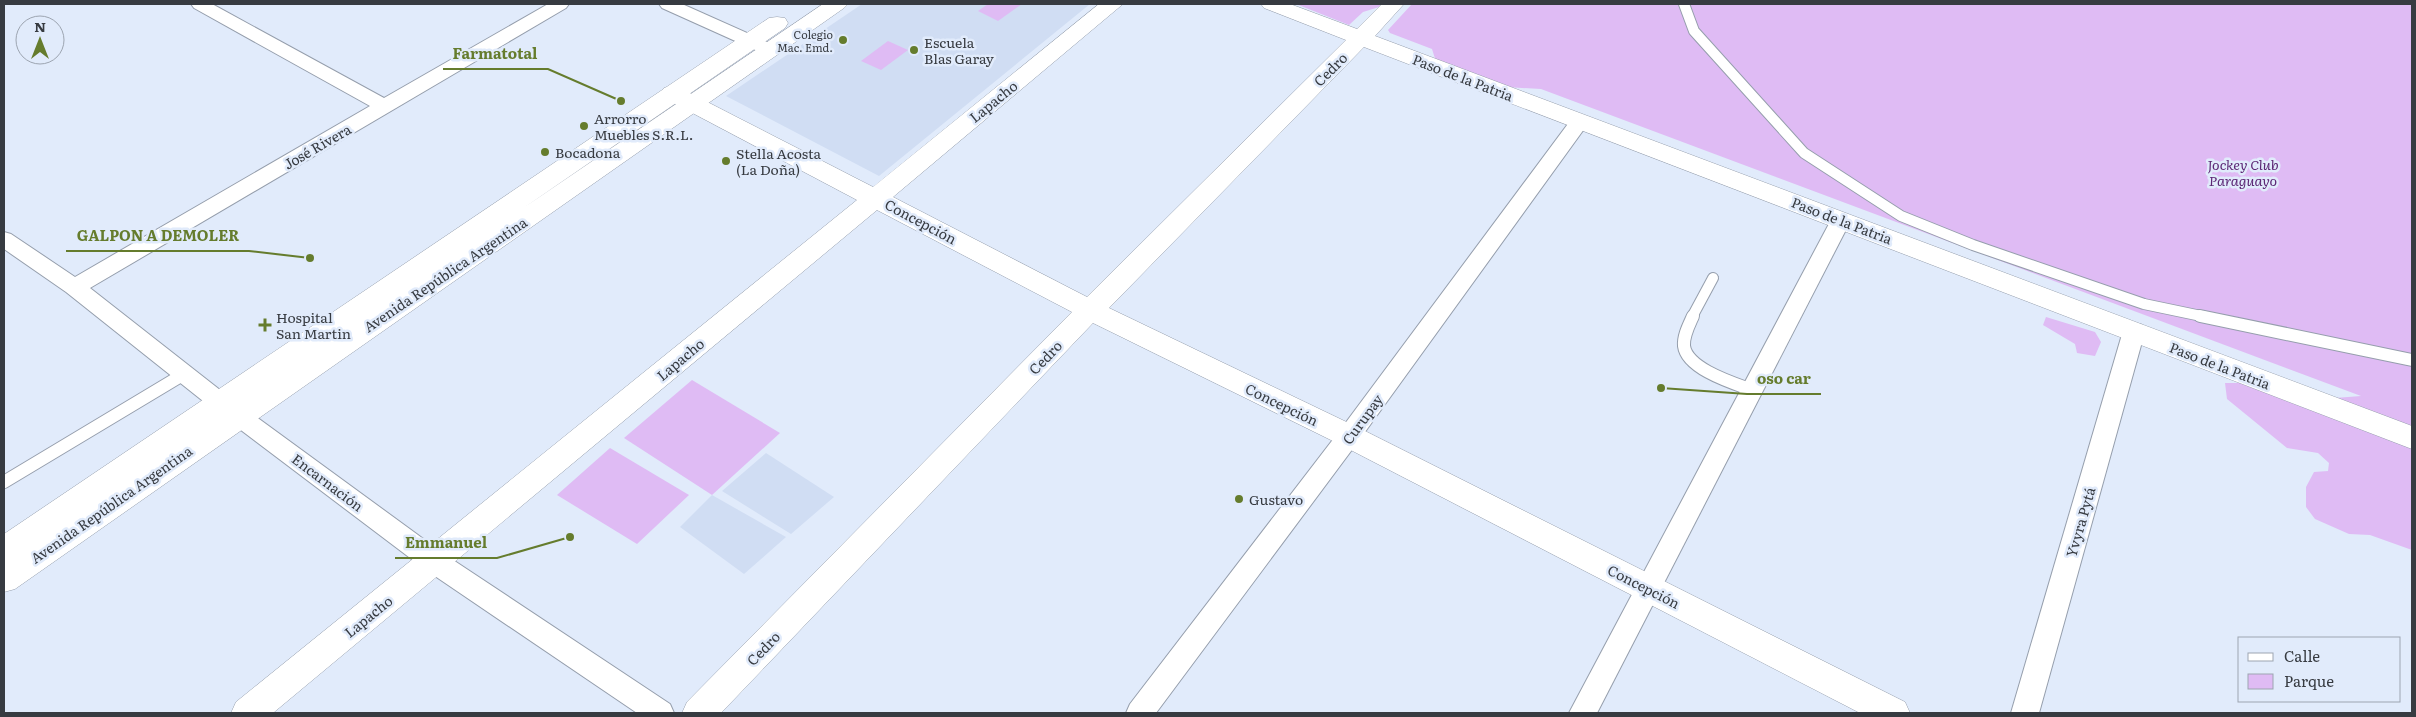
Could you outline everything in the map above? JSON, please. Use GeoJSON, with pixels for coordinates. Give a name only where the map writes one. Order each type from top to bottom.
{"type":"FeatureCollection","features":[{"type":"Feature","properties":{"kind":"main road","name":"Avenida República Argentina"},"geometry":{"type":"LineString","coordinates":[[682,99],[750,41],[805,4]]}},
{"type":"Feature","properties":{"kind":"main road","name":"Avenida República Argentina"},"geometry":{"type":"LineString","coordinates":[[4,550],[230,409],[682,99],[770,50],[837,4]]}},
{"type":"Feature","properties":{"kind":"main road","name":"Lapacho"},"geometry":{"type":"LineString","coordinates":[[248,713],[435,562],[1112,4]]}},
{"type":"Feature","properties":{"kind":"main road","name":"Paso de la Patria"},"geometry":{"type":"LineString","coordinates":[[1271,4],[2412,438]]}},
{"type":"Feature","properties":{"kind":"main road","name":"Cedro"},"geometry":{"type":"LineString","coordinates":[[699,713],[1090,310],[1394,4]]}},
{"type":"Feature","properties":{"kind":"main road","name":"Concepción"},"geometry":{"type":"LineString","coordinates":[[682,99],[1090,310],[1349,436],[1893,713]]}},
{"type":"Feature","properties":{"kind":"main road","name":"Avenida República Argentina"},"geometry":{"type":"LineString","coordinates":[[4,579],[230,409]]}},
{"type":"Feature","properties":{"kind":"street"},"geometry":{"type":"LineString","coordinates":[[200,4],[384,107]]}},
{"type":"Feature","properties":{"kind":"street","name":"José Rivera"},"geometry":{"type":"LineString","coordinates":[[74,286],[560,4]]}},
{"type":"Feature","properties":{"kind":"street"},"geometry":{"type":"LineString","coordinates":[[668,4],[770,50]]}},
{"type":"Feature","properties":{"kind":"street","name":"Curupay"},"geometry":{"type":"LineString","coordinates":[[1140,713],[1349,436],[1580,121]]}},
{"type":"Feature","properties":{"kind":"street"},"geometry":{"type":"LineString","coordinates":[[1584,713],[1841,220]]}},
{"type":"Feature","properties":{"kind":"street","name":"Encarnación"},"geometry":{"type":"LineString","coordinates":[[6,245],[74,286],[184,374],[435,562],[660,713]]}},
{"type":"Feature","properties":{"kind":"street","name":"Yvyra Pytá"},"geometry":{"type":"LineString","coordinates":[[2025,713],[2134,331]]}},
{"type":"Feature","properties":{"kind":"lane"},"geometry":{"type":"LineString","coordinates":[[1684,4],[1694,31],[1804,153],[1901,216],[1973,245],[2144,304],[2412,360]]}},
{"type":"Feature","properties":{"kind":"lane"},"geometry":{"type":"LineString","coordinates":[[1713,278],[1686,333],[1684,347],[1690,360],[1727,382],[1752,390]]}},
{"type":"Feature","properties":{"kind":"lane"},"geometry":{"type":"LineString","coordinates":[[4,482],[184,374]]}},
{"type":"Feature","properties":{"kind":"shaded area","name":"Escuela Blas Garay"},"geometry":{"type":"Polygon","coordinates":[[[862,4],[1090,4],[879,176],[726,96],[862,4]]]}},
{"type":"Feature","properties":{"kind":"shaded area"},"geometry":{"type":"Polygon","coordinates":[[[766,453],[834,497],[791,534],[722,491],[766,453]]]}},
{"type":"Feature","properties":{"kind":"shaded area"},"geometry":{"type":"Polygon","coordinates":[[[712,495],[786,537],[744,574],[680,527],[712,495]]]}},
{"type":"Feature","properties":{"kind":"green space"},"geometry":{"type":"Polygon","coordinates":[[[988,4],[1022,4],[998,21],[978,11],[988,4]]]}},
{"type":"Feature","properties":{"kind":"green space"},"geometry":{"type":"Polygon","coordinates":[[[1296,4],[1389,4],[1363,12],[1349,25],[1296,4]]]}},
{"type":"Feature","properties":{"kind":"green space","name":"Jockey Club Paraguayo"},"geometry":{"type":"Polygon","coordinates":[[[1412,4],[2412,4],[2412,550],[2370,535],[2349,534],[2315,519],[2306,507],[2306,487],[2314,472],[2328,471],[2329,463],[2318,453],[2287,448],[2227,399],[2225,383],[2247,383],[2296,401],[2361,396],[1541,89],[1506,87],[1438,68],[1432,49],[1390,33],[1388,30],[1412,4]]]}},
{"type":"Feature","properties":{"kind":"green space"},"geometry":{"type":"Polygon","coordinates":[[[888,41],[908,50],[881,70],[861,61],[888,41]]]}},
{"type":"Feature","properties":{"kind":"green space"},"geometry":{"type":"Polygon","coordinates":[[[2046,317],[2095,332],[2101,342],[2095,356],[2077,353],[2075,344],[2043,325],[2046,317]]]}},
{"type":"Feature","properties":{"kind":"green space"},"geometry":{"type":"Polygon","coordinates":[[[692,380],[780,433],[712,495],[624,438],[692,380]]]}},
{"type":"Feature","properties":{"kind":"green space"},"geometry":{"type":"Polygon","coordinates":[[[610,448],[689,495],[637,544],[557,495],[610,448]]]}},
{"type":"Feature","properties":{"kind":"place","name":"Colegio Mac. Emd."},"geometry":{"type":"Point","coordinates":[843,40]}},
{"type":"Feature","properties":{"kind":"place","name":"Escuela Blas Garay"},"geometry":{"type":"Point","coordinates":[914,50]}},
{"type":"Feature","properties":{"kind":"place","name":"Farmatotal"},"geometry":{"type":"Point","coordinates":[621,101]}},
{"type":"Feature","properties":{"kind":"place","name":"Arrorro Muebles S.R.L."},"geometry":{"type":"Point","coordinates":[584,126]}},
{"type":"Feature","properties":{"kind":"place","name":"Bocadona"},"geometry":{"type":"Point","coordinates":[545,152]}},
{"type":"Feature","properties":{"kind":"place","name":"Stella Acosta (La Doña)"},"geometry":{"type":"Point","coordinates":[726,161]}},
{"type":"Feature","properties":{"kind":"place","name":"GALPON A DEMOLER"},"geometry":{"type":"Point","coordinates":[310,258]}},
{"type":"Feature","properties":{"kind":"place","name":"Hospital San Martin"},"geometry":{"type":"Point","coordinates":[265,325]}},
{"type":"Feature","properties":{"kind":"place","name":"oso car"},"geometry":{"type":"Point","coordinates":[1661,388]}},
{"type":"Feature","properties":{"kind":"place","name":"Gustavo"},"geometry":{"type":"Point","coordinates":[1239,499]}},
{"type":"Feature","properties":{"kind":"place","name":"Emmanuel"},"geometry":{"type":"Point","coordinates":[570,537]}}]}
